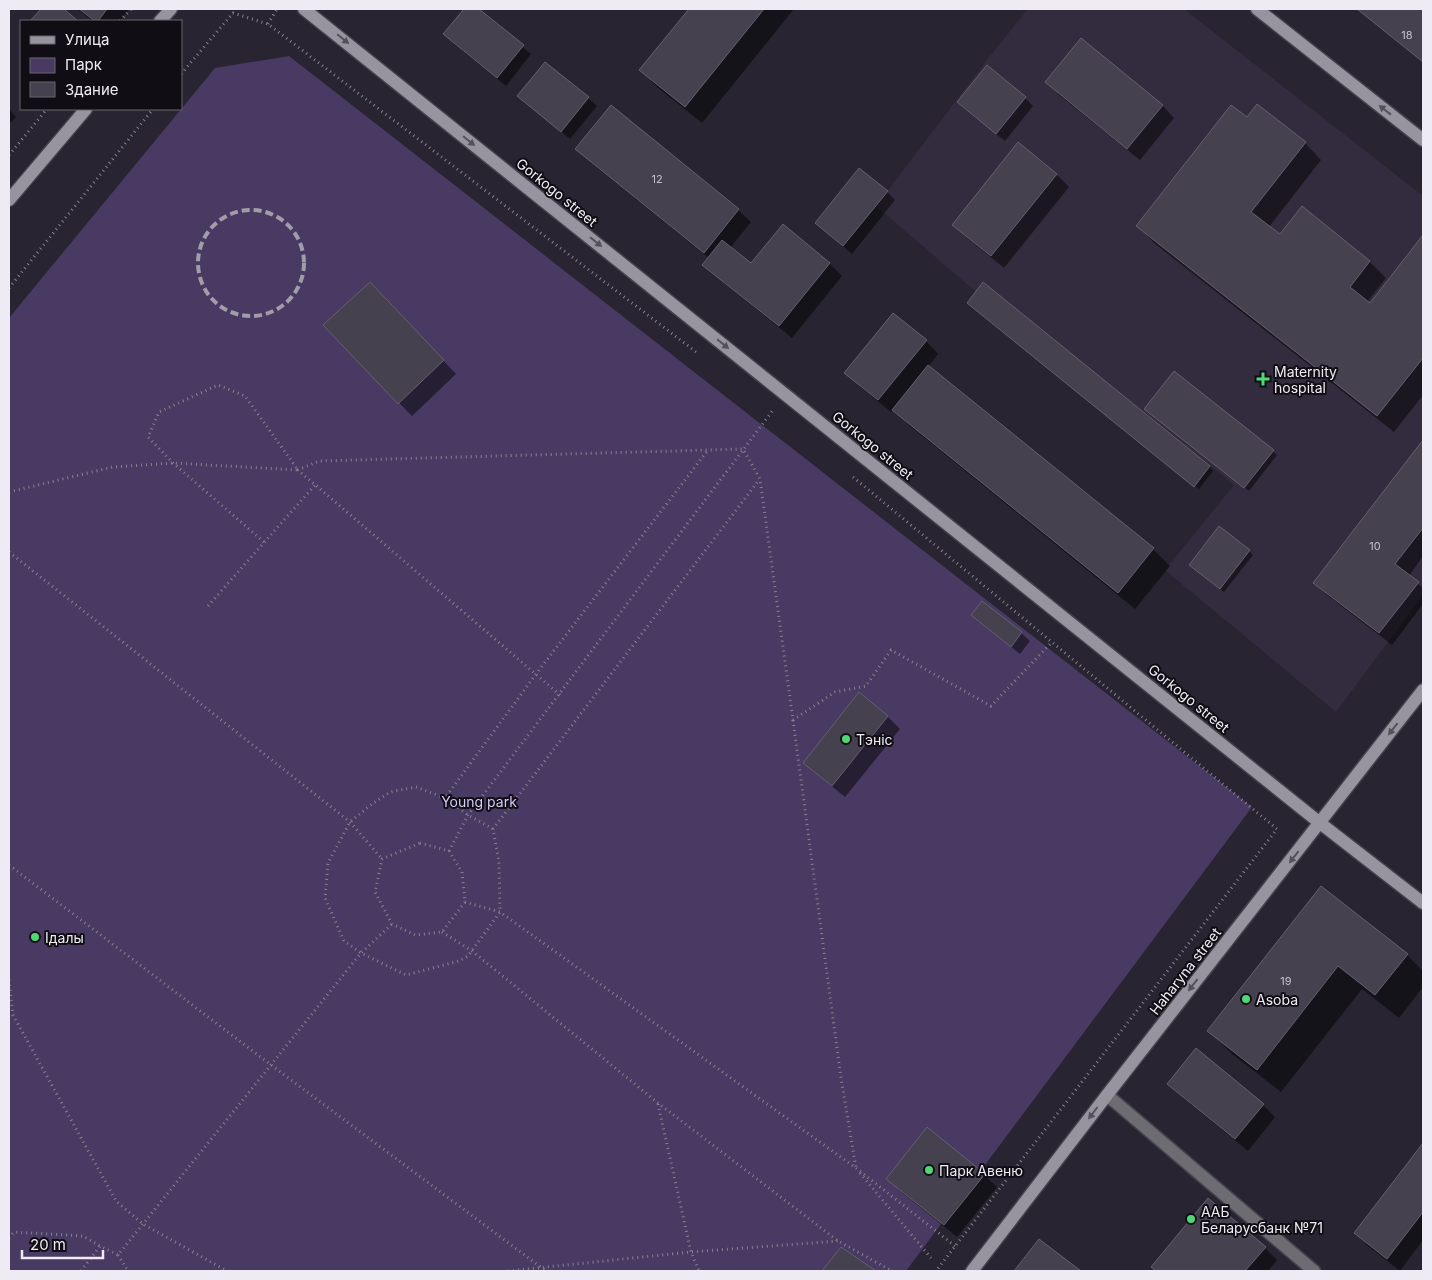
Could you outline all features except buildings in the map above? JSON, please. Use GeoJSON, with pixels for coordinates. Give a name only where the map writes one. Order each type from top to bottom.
{"type":"FeatureCollection","features":[{"type":"Feature","properties":{"kind":"street"},"geometry":{"type":"LineString","coordinates":[[161,20],[171,9]]}},
{"type":"Feature","properties":{"kind":"street","name":"Gorkogo street"},"geometry":{"type":"LineString","coordinates":[[304,9],[1320,823],[1423,903]]}},
{"type":"Feature","properties":{"kind":"street"},"geometry":{"type":"LineString","coordinates":[[1257,9],[1423,140]]}},
{"type":"Feature","properties":{"kind":"street"},"geometry":{"type":"LineString","coordinates":[[9,200],[85,110]]}},
{"type":"Feature","properties":{"kind":"street","name":"Haharyna street"},"geometry":{"type":"LineString","coordinates":[[972,1271],[1107,1094],[1423,690]]}},
{"type":"Feature","properties":{"kind":"lane"},"geometry":{"type":"LineString","coordinates":[[1107,1094],[1314,1271]]}},
{"type":"Feature","properties":{"kind":"path"},"geometry":{"type":"LineString","coordinates":[[121,20],[131,9]]}},
{"type":"Feature","properties":{"kind":"path"},"geometry":{"type":"LineString","coordinates":[[268,24],[277,9]]}},
{"type":"Feature","properties":{"kind":"path"},"geometry":{"type":"LineString","coordinates":[[182,73],[233,13],[268,24],[702,356]]}},
{"type":"Feature","properties":{"kind":"path"},"geometry":{"type":"LineString","coordinates":[[9,155],[46,110]]}},
{"type":"Feature","properties":{"kind":"path"},"geometry":{"type":"LineString","coordinates":[[9,288],[152,110]]}},
{"type":"Feature","properties":{"kind":"path"},"geometry":{"type":"LineString","coordinates":[[264,542],[172,463],[148,437],[160,412],[218,385],[245,396],[298,470],[560,694]]}},
{"type":"Feature","properties":{"kind":"path"},"geometry":{"type":"LineString","coordinates":[[449,851],[468,816],[772,410]]}},
{"type":"Feature","properties":{"kind":"path"},"geometry":{"type":"LineString","coordinates":[[9,492],[113,467],[172,463],[298,470],[320,461],[743,449]]}},
{"type":"Feature","properties":{"kind":"path"},"geometry":{"type":"LineString","coordinates":[[743,449],[760,479],[840,1068],[856,1168],[931,1258]]}},
{"type":"Feature","properties":{"kind":"path"},"geometry":{"type":"LineString","coordinates":[[445,798],[536,674],[708,450]]}},
{"type":"Feature","properties":{"kind":"path"},"geometry":{"type":"LineString","coordinates":[[848,474],[1277,829],[936,1271]]}},
{"type":"Feature","properties":{"kind":"path"},"geometry":{"type":"LineString","coordinates":[[493,830],[468,816],[445,798],[416,787],[390,792],[350,822],[328,863],[325,898],[344,941],[361,953],[406,975],[459,961],[468,956],[500,912],[499,862],[493,830],[760,479]]}},
{"type":"Feature","properties":{"kind":"path"},"geometry":{"type":"LineString","coordinates":[[208,606],[315,485]]}},
{"type":"Feature","properties":{"kind":"path"},"geometry":{"type":"LineString","coordinates":[[9,552],[350,822],[382,858]]}},
{"type":"Feature","properties":{"kind":"path"},"geometry":{"type":"LineString","coordinates":[[793,720],[835,692],[866,686],[891,650],[991,706],[1052,642]]}},
{"type":"Feature","properties":{"kind":"path"},"geometry":{"type":"LineString","coordinates":[[382,858],[420,843],[449,851],[462,872],[465,902],[442,932]]}},
{"type":"Feature","properties":{"kind":"path"},"geometry":{"type":"LineString","coordinates":[[382,858],[375,892],[392,924],[416,935],[442,932],[472,950],[658,1103],[838,1241],[892,1271]]}},
{"type":"Feature","properties":{"kind":"path"},"geometry":{"type":"LineString","coordinates":[[9,865],[270,1065],[546,1271]]}},
{"type":"Feature","properties":{"kind":"path"},"geometry":{"type":"LineString","coordinates":[[465,902],[500,912],[856,1168],[955,1246]]}},
{"type":"Feature","properties":{"kind":"path"},"geometry":{"type":"LineString","coordinates":[[118,1255],[361,953],[392,924]]}},
{"type":"Feature","properties":{"kind":"path"},"geometry":{"type":"LineString","coordinates":[[9,980],[13,1015],[116,1201],[143,1224],[227,1271]]}},
{"type":"Feature","properties":{"kind":"path"},"geometry":{"type":"LineString","coordinates":[[658,1103],[691,1252],[699,1271]]}},
{"type":"Feature","properties":{"kind":"path"},"geometry":{"type":"LineString","coordinates":[[9,1238],[14,1232],[83,1236],[118,1255],[128,1271]]}},
{"type":"Feature","properties":{"kind":"path"},"geometry":{"type":"LineString","coordinates":[[508,1271],[691,1252],[838,1241]]}},
{"type":"Feature","properties":{"kind":"path"},"geometry":{"type":"LineString","coordinates":[[81,1271],[100,1246]]}},
{"type":"Feature","properties":{"kind":"shaded area","name":"Maternity hospital"},"geometry":{"type":"Polygon","coordinates":[[[1028,9],[1184,9],[1423,196],[1423,595],[1336,712],[1165,570],[1234,485],[984,283],[976,292],[876,206],[1028,9]]]}},
{"type":"Feature","properties":{"kind":"green space","name":"Young park"},"geometry":{"type":"Polygon","coordinates":[[[289,56],[1252,807],[906,1271],[9,1271],[9,318],[215,68],[289,56]]]}},
{"type":"Feature","properties":{"kind":"railway"},"geometry":{"type":"LineString","coordinates":[[251,210],[271,214],[288,226],[300,243],[304,263],[300,283],[288,300],[271,312],[251,316],[231,312],[214,300],[202,283],[198,263],[202,243],[214,226],[231,214],[251,210]]}},
{"type":"Feature","properties":{"kind":"place","name":"Maternity hospital"},"geometry":{"type":"Point","coordinates":[1263,379]}},
{"type":"Feature","properties":{"kind":"place","name":"Тэніс"},"geometry":{"type":"Point","coordinates":[846,739]}},
{"type":"Feature","properties":{"kind":"place","name":"Ідалы"},"geometry":{"type":"Point","coordinates":[35,937]}},
{"type":"Feature","properties":{"kind":"place","name":"Asoba"},"geometry":{"type":"Point","coordinates":[1246,999]}},
{"type":"Feature","properties":{"kind":"place","name":"Парк Авеню"},"geometry":{"type":"Point","coordinates":[929,1170]}},
{"type":"Feature","properties":{"kind":"place","name":"ААБ Беларусбанк №71"},"geometry":{"type":"Point","coordinates":[1191,1219]}}]}
